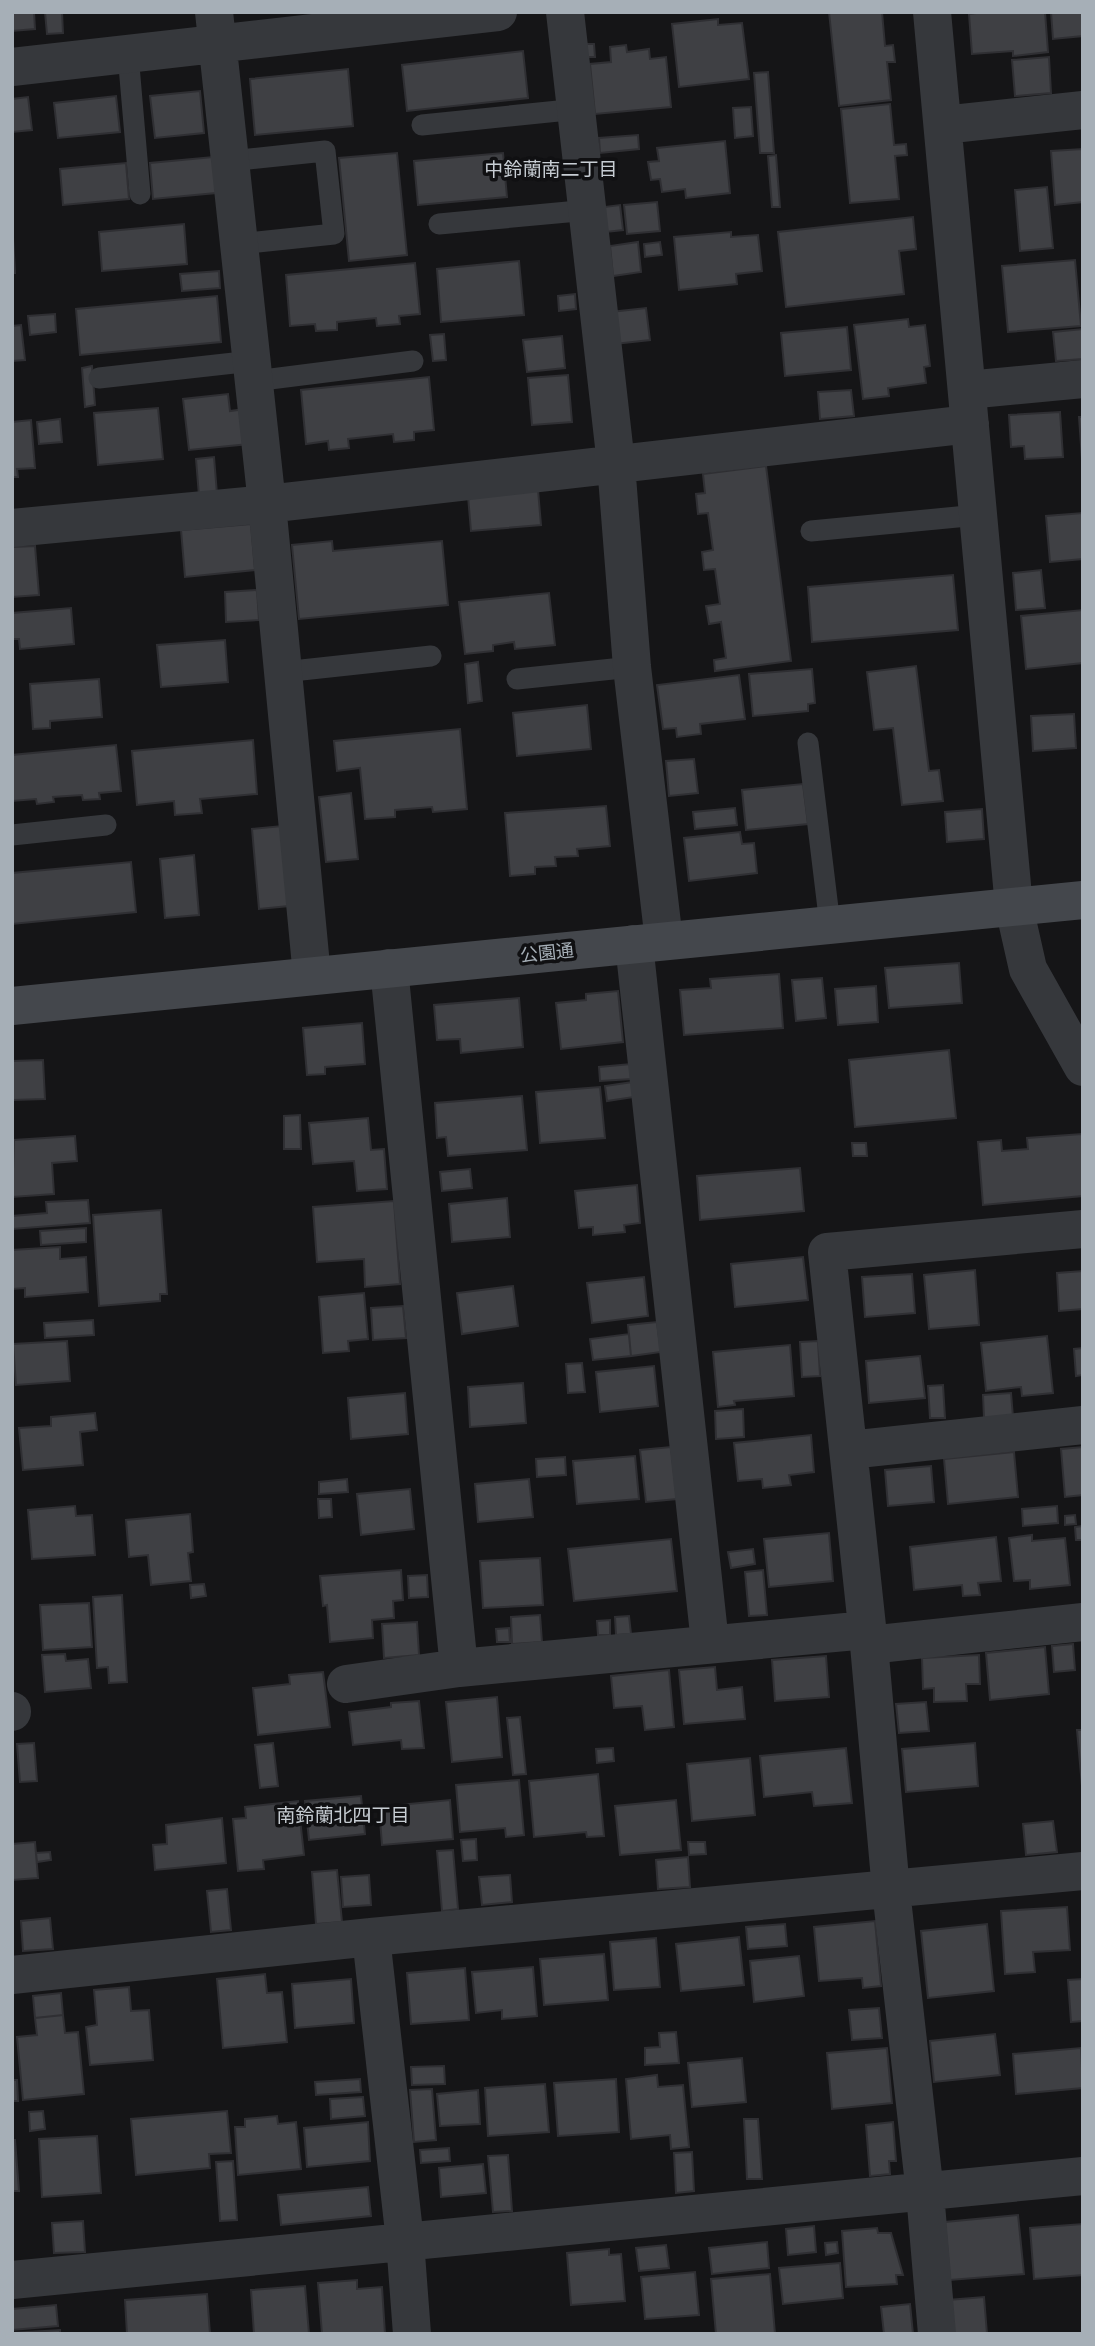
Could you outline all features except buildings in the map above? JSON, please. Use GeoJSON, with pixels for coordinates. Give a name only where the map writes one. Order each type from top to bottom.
{"type":"FeatureCollection","features":[{"type":"Feature","properties":{"kind":"street"},"geometry":{"type":"LineString","coordinates":[[12,66],[128,54],[216,28],[498,12]]}},
{"type":"Feature","properties":{"kind":"street"},"geometry":{"type":"LineString","coordinates":[[565,12],[578,109],[615,464],[632,667],[649,943],[710,1643]]}},
{"type":"Feature","properties":{"kind":"street"},"geometry":{"type":"LineString","coordinates":[[932,12],[1014,907],[1028,969],[1083,1067]]}},
{"type":"Feature","properties":{"kind":"street"},"geometry":{"type":"LineString","coordinates":[[216,28],[267,504],[312,976]]}},
{"type":"Feature","properties":{"kind":"street"},"geometry":{"type":"LineString","coordinates":[[943,124],[1083,110]]}},
{"type":"Feature","properties":{"kind":"street"},"geometry":{"type":"LineString","coordinates":[[12,528],[267,504],[615,464],[969,407],[1083,379]]}},
{"type":"Feature","properties":{"kind":"street","name":"公園通"},"geometry":{"type":"LineString","coordinates":[[12,1006],[1083,900]]}},
{"type":"Feature","properties":{"kind":"street"},"geometry":{"type":"LineString","coordinates":[[389,968],[459,1668]]}},
{"type":"Feature","properties":{"kind":"street"},"geometry":{"type":"LineString","coordinates":[[937,2334],[925,2193],[891,1891],[868,1637],[827,1252],[1083,1229]]}},
{"type":"Feature","properties":{"kind":"street"},"geometry":{"type":"LineString","coordinates":[[849,1450],[1083,1425]]}},
{"type":"Feature","properties":{"kind":"street"},"geometry":{"type":"LineString","coordinates":[[346,1684],[459,1668],[710,1643],[868,1637],[1083,1622]]}},
{"type":"Feature","properties":{"kind":"street"},"geometry":{"type":"LineString","coordinates":[[12,1975],[372,1937],[891,1891],[1083,1871]]}},
{"type":"Feature","properties":{"kind":"street"},"geometry":{"type":"LineString","coordinates":[[372,1937],[405,2241],[412,2334]]}},
{"type":"Feature","properties":{"kind":"street"},"geometry":{"type":"LineString","coordinates":[[12,2280],[1083,2176]]}},
{"type":"Feature","properties":{"kind":"lane"},"geometry":{"type":"LineString","coordinates":[[128,54],[140,194]]}},
{"type":"Feature","properties":{"kind":"lane"},"geometry":{"type":"LineString","coordinates":[[422,125],[578,109]]}},
{"type":"Feature","properties":{"kind":"lane"},"geometry":{"type":"LineString","coordinates":[[230,162],[325,151],[334,234],[239,244]]}},
{"type":"Feature","properties":{"kind":"lane"},"geometry":{"type":"LineString","coordinates":[[439,223],[589,210]]}},
{"type":"Feature","properties":{"kind":"lane"},"geometry":{"type":"LineString","coordinates":[[99,378],[413,362]]}},
{"type":"Feature","properties":{"kind":"lane"},"geometry":{"type":"LineString","coordinates":[[811,531],[978,515]]}},
{"type":"Feature","properties":{"kind":"lane"},"geometry":{"type":"LineString","coordinates":[[283,672],[431,656]]}},
{"type":"Feature","properties":{"kind":"lane"},"geometry":{"type":"LineString","coordinates":[[517,679],[632,667]]}},
{"type":"Feature","properties":{"kind":"lane"},"geometry":{"type":"LineString","coordinates":[[808,743],[830,925]]}},
{"type":"Feature","properties":{"kind":"lane"},"geometry":{"type":"LineString","coordinates":[[12,835],[106,825]]}},
{"type":"Feature","properties":{"kind":"district","name":"中鈴蘭南二丁目"},"geometry":{"type":"Point","coordinates":[551,169]}},
{"type":"Feature","properties":{"kind":"district","name":"南鈴蘭北四丁目"},"geometry":{"type":"Point","coordinates":[343,1815]}}]}
